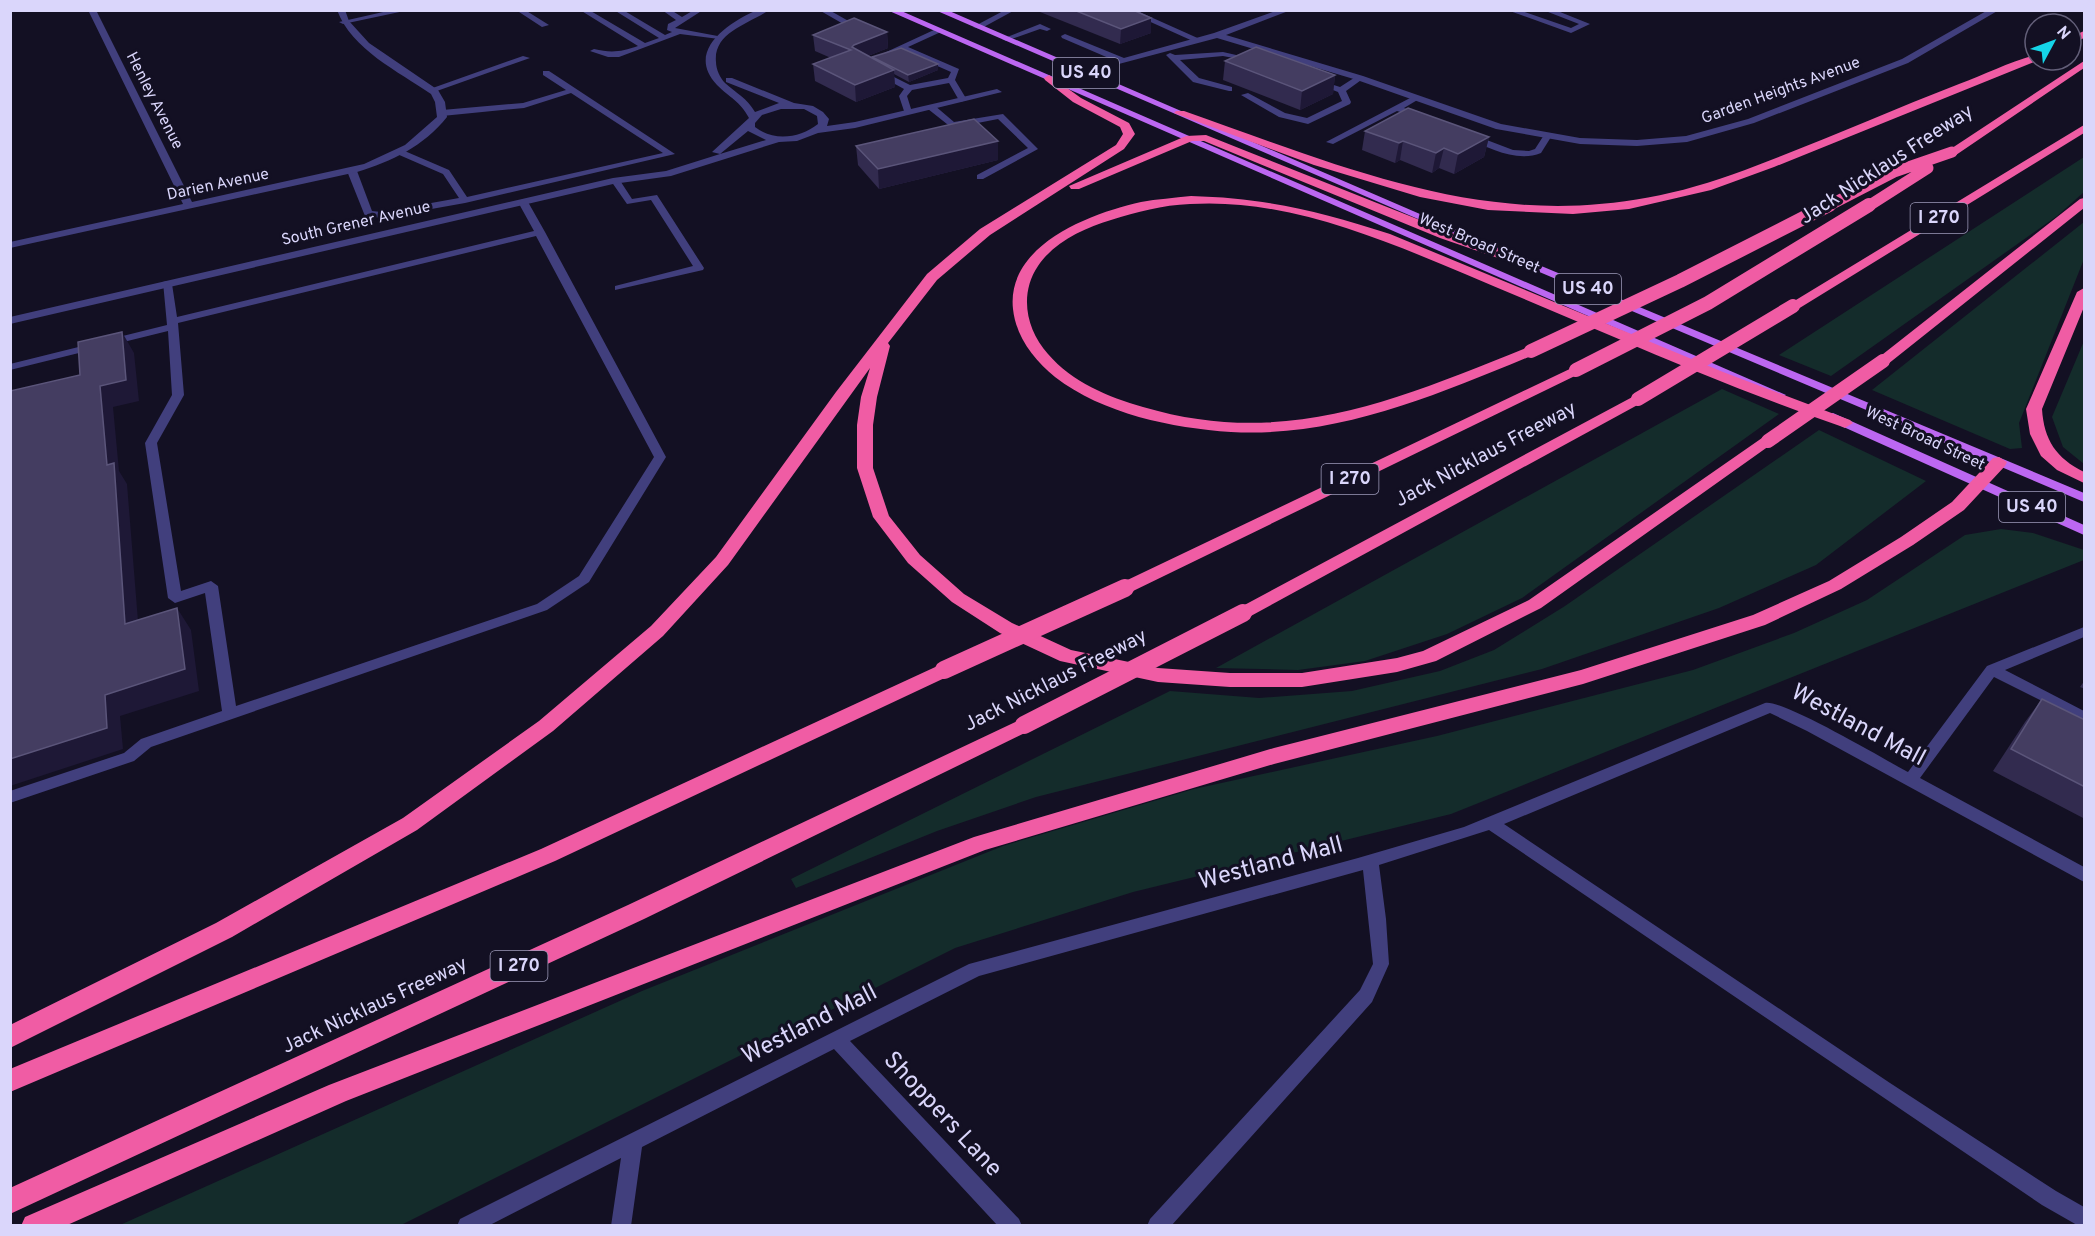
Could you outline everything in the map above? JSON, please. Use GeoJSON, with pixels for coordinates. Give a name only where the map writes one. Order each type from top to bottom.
{"type":"FeatureCollection","features":[{"type":"Feature","properties":{"kind":"highway"},"geometry":{"type":"LineString","coordinates":[[1180,112],[1340,169],[1418,193],[1462,202],[1511,208],[1586,210],[1620,207],[1686,193],[1748,172],[2023,63]]}},
{"type":"Feature","properties":{"kind":"highway","name":"Jack Nicklaus Freeway"},"geometry":{"type":"LineString","coordinates":[[10,1081],[548,855],[1125,588],[1576,370],[1728,291],[1810,243],[2085,64]]}},
{"type":"Feature","properties":{"kind":"highway"},"geometry":{"type":"LineString","coordinates":[[10,1037],[224,930],[410,824],[546,726],[657,631],[722,561],[886,336],[932,277],[985,232],[1120,147],[1129,134],[1125,125],[1077,100],[1049,78]]}},
{"type":"Feature","properties":{"kind":"highway","name":"Jack Nicklaus Freeway"},"geometry":{"type":"LineString","coordinates":[[10,1202],[636,912],[1024,725],[1243,613],[1638,399],[2085,128]]}},
{"type":"Feature","properties":{"kind":"highway"},"geometry":{"type":"LineString","coordinates":[[1026,206],[1190,138],[1206,138],[1445,235],[1532,265]]}},
{"type":"Feature","properties":{"kind":"highway"},"geometry":{"type":"LineString","coordinates":[[1845,423],[1733,384],[1393,238],[1314,214],[1261,204],[1201,200],[1134,208],[1106,216],[1058,240],[1039,255],[1026,272],[1020,291],[1020,310],[1024,328],[1034,348],[1050,366],[1105,400],[1147,415],[1191,424],[1239,428],[1284,426],[1347,416],[1411,399],[1531,351],[1680,281],[1894,172],[1955,150]]}},
{"type":"Feature","properties":{"kind":"highway"},"geometry":{"type":"LineString","coordinates":[[886,336],[869,397],[865,425],[865,468],[880,517],[914,559],[958,598],[1006,628],[1067,656],[1158,675],[1230,680],[1302,680],[1397,665],[1429,656],[1535,604],[1883,361],[2085,202]]}},
{"type":"Feature","properties":{"kind":"highway"},"geometry":{"type":"LineString","coordinates":[[2085,292],[2034,409],[2034,428],[2041,446],[2054,460],[2085,478]]}},
{"type":"Feature","properties":{"kind":"highway"},"geometry":{"type":"LineString","coordinates":[[34,1226],[338,1093],[981,843],[1274,756],[1583,677],[1759,620],[1835,585],[1872,564],[1958,506],[1999,462]]}},
{"type":"Feature","properties":{"kind":"main road","name":"West Broad Street"},"geometry":{"type":"LineString","coordinates":[[891,10],[1845,423],[2085,530]]}},
{"type":"Feature","properties":{"kind":"main road","name":"West Broad Street"},"geometry":{"type":"LineString","coordinates":[[939,10],[1532,265],[2085,498]]}},
{"type":"Feature","properties":{"kind":"street","name":"Henley Avenue"},"geometry":{"type":"LineString","coordinates":[[92,10],[189,206]]}},
{"type":"Feature","properties":{"kind":"street"},"geometry":{"type":"LineString","coordinates":[[340,10],[343,22],[361,42],[431,90],[440,102],[442,113]]}},
{"type":"Feature","properties":{"kind":"street"},"geometry":{"type":"LineString","coordinates":[[765,10],[738,22],[720,37],[712,53],[712,68],[717,80],[738,96],[752,121],[755,133],[778,139]]}},
{"type":"Feature","properties":{"kind":"street"},"geometry":{"type":"LineString","coordinates":[[1081,71],[1217,35],[1287,10]]}},
{"type":"Feature","properties":{"kind":"street","name":"Garden Heights Avenue"},"geometry":{"type":"LineString","coordinates":[[1217,35],[1360,78],[1479,121],[1546,137],[1607,143],[1636,143],[1687,139],[1710,134],[1905,61],[1995,10]]}},
{"type":"Feature","properties":{"kind":"street"},"geometry":{"type":"LineString","coordinates":[[712,68],[747,89],[821,114],[856,117],[908,112],[997,92]]}},
{"type":"Feature","properties":{"kind":"street"},"geometry":{"type":"LineString","coordinates":[[752,121],[768,109],[800,106]]}},
{"type":"Feature","properties":{"kind":"street","name":"South Grener Avenue"},"geometry":{"type":"LineString","coordinates":[[10,321],[616,181],[667,174],[778,139],[797,138],[818,130],[855,125],[908,112]]}},
{"type":"Feature","properties":{"kind":"street","name":"Darien Avenue"},"geometry":{"type":"LineString","coordinates":[[10,245],[352,171],[400,152],[425,137],[442,117],[442,113]]}},
{"type":"Feature","properties":{"kind":"street"},"geometry":{"type":"LineString","coordinates":[[818,130],[824,119],[821,114]]}},
{"type":"Feature","properties":{"kind":"street","name":"South Grener Avenue"},"geometry":{"type":"LineString","coordinates":[[708,160],[752,121]]}},
{"type":"Feature","properties":{"kind":"lane"},"geometry":{"type":"LineString","coordinates":[[343,22],[406,10]]}},
{"type":"Feature","properties":{"kind":"lane"},"geometry":{"type":"LineString","coordinates":[[519,10],[545,25]]}},
{"type":"Feature","properties":{"kind":"lane"},"geometry":{"type":"LineString","coordinates":[[583,10],[644,46]]}},
{"type":"Feature","properties":{"kind":"lane"},"geometry":{"type":"LineString","coordinates":[[617,10],[665,38]]}},
{"type":"Feature","properties":{"kind":"lane"},"geometry":{"type":"LineString","coordinates":[[664,10],[682,20]]}},
{"type":"Feature","properties":{"kind":"lane"},"geometry":{"type":"LineString","coordinates":[[700,10],[671,26],[671,30],[677,33],[720,37]]}},
{"type":"Feature","properties":{"kind":"lane"},"geometry":{"type":"LineString","coordinates":[[822,10],[848,23]]}},
{"type":"Feature","properties":{"kind":"lane"},"geometry":{"type":"LineString","coordinates":[[977,27],[1012,10]]}},
{"type":"Feature","properties":{"kind":"lane"},"geometry":{"type":"LineString","coordinates":[[1127,10],[1198,40]]}},
{"type":"Feature","properties":{"kind":"lane"},"geometry":{"type":"LineString","coordinates":[[1510,10],[1571,31],[1586,24],[1546,10]]}},
{"type":"Feature","properties":{"kind":"lane"},"geometry":{"type":"LineString","coordinates":[[1006,39],[1040,26],[1047,29]]}},
{"type":"Feature","properties":{"kind":"lane"},"geometry":{"type":"LineString","coordinates":[[882,56],[939,31]]}},
{"type":"Feature","properties":{"kind":"lane"},"geometry":{"type":"LineString","coordinates":[[594,51],[609,57],[618,56],[677,33]]}},
{"type":"Feature","properties":{"kind":"lane"},"geometry":{"type":"LineString","coordinates":[[1065,36],[1121,60]]}},
{"type":"Feature","properties":{"kind":"lane"},"geometry":{"type":"LineString","coordinates":[[903,48],[956,71],[951,80]]}},
{"type":"Feature","properties":{"kind":"lane"},"geometry":{"type":"LineString","coordinates":[[1165,49],[1196,80],[1229,89]]}},
{"type":"Feature","properties":{"kind":"lane"},"geometry":{"type":"LineString","coordinates":[[1173,58],[1223,54],[1266,63]]}},
{"type":"Feature","properties":{"kind":"lane"},"geometry":{"type":"LineString","coordinates":[[431,90],[526,58]]}},
{"type":"Feature","properties":{"kind":"lane"},"geometry":{"type":"LineString","coordinates":[[870,68],[909,88],[951,80]]}},
{"type":"Feature","properties":{"kind":"lane"},"geometry":{"type":"LineString","coordinates":[[352,171],[368,214],[381,215],[465,200],[671,154],[546,73]]}},
{"type":"Feature","properties":{"kind":"lane"},"geometry":{"type":"LineString","coordinates":[[1245,95],[1282,115],[1308,121],[1347,102],[1341,90],[1308,77]]}},
{"type":"Feature","properties":{"kind":"lane"},"geometry":{"type":"LineString","coordinates":[[1341,90],[1360,78]]}},
{"type":"Feature","properties":{"kind":"lane"},"geometry":{"type":"LineString","coordinates":[[951,80],[963,100]]}},
{"type":"Feature","properties":{"kind":"lane"},"geometry":{"type":"LineString","coordinates":[[908,112],[903,96],[909,88]]}},
{"type":"Feature","properties":{"kind":"lane"},"geometry":{"type":"LineString","coordinates":[[442,113],[524,105],[573,90]]}},
{"type":"Feature","properties":{"kind":"lane"},"geometry":{"type":"LineString","coordinates":[[1330,142],[1416,99]]}},
{"type":"Feature","properties":{"kind":"lane"},"geometry":{"type":"LineString","coordinates":[[931,106],[952,125]]}},
{"type":"Feature","properties":{"kind":"lane"},"geometry":{"type":"LineString","coordinates":[[1396,108],[1428,121]]}},
{"type":"Feature","properties":{"kind":"lane"},"geometry":{"type":"LineString","coordinates":[[942,128],[998,115],[1034,149],[988,175],[980,177]]}},
{"type":"Feature","properties":{"kind":"lane"},"geometry":{"type":"LineString","coordinates":[[1460,133],[1523,154],[1541,149],[1546,137]]}},
{"type":"Feature","properties":{"kind":"lane"},"geometry":{"type":"LineString","coordinates":[[400,152],[447,172],[465,200]]}},
{"type":"Feature","properties":{"kind":"lane"},"geometry":{"type":"LineString","coordinates":[[616,181],[630,202],[654,197],[699,268],[619,288]]}},
{"type":"Feature","properties":{"kind":"lane"},"geometry":{"type":"LineString","coordinates":[[10,797],[129,757],[146,743],[542,607],[584,579],[660,457],[523,202]]}},
{"type":"Feature","properties":{"kind":"lane"},"geometry":{"type":"LineString","coordinates":[[10,367],[540,232]]}},
{"type":"Feature","properties":{"kind":"lane"},"geometry":{"type":"LineString","coordinates":[[167,284],[173,324],[177,395],[151,443],[154,465],[175,598],[211,586],[230,714]]}},
{"type":"Feature","properties":{"kind":"lane"},"geometry":{"type":"LineString","coordinates":[[1910,780],[1992,670],[2085,632]]}},
{"type":"Feature","properties":{"kind":"lane"},"geometry":{"type":"LineString","coordinates":[[1992,670],[2085,717]]}},
{"type":"Feature","properties":{"kind":"lane","name":"Westland Mall"},"geometry":{"type":"LineString","coordinates":[[467,1226],[975,969],[1370,861],[1490,823],[1770,707],[1910,780],[2085,876]]}},
{"type":"Feature","properties":{"kind":"lane"},"geometry":{"type":"LineString","coordinates":[[1490,823],[1884,1089],[2049,1198],[2085,1218]]}},
{"type":"Feature","properties":{"kind":"lane"},"geometry":{"type":"LineString","coordinates":[[1157,1226],[1366,996],[1380,964],[1378,919],[1370,861]]}},
{"type":"Feature","properties":{"kind":"lane","name":"Shoppers Lane"},"geometry":{"type":"LineString","coordinates":[[836,1039],[1012,1226]]}},
{"type":"Feature","properties":{"kind":"lane"},"geometry":{"type":"LineString","coordinates":[[621,1226],[633,1142]]}},
{"type":"Feature","properties":{"kind":"green space"},"geometry":{"type":"Polygon","coordinates":[[[2084,157],[2084,192],[2057,216],[1831,376],[1779,355],[2084,157]]]}},
{"type":"Feature","properties":{"kind":"green space"},"geometry":{"type":"Polygon","coordinates":[[[2084,222],[2084,259],[2019,423],[2022,448],[2010,449],[1872,390],[2084,222]]]}},
{"type":"Feature","properties":{"kind":"green space"},"geometry":{"type":"Polygon","coordinates":[[[2084,341],[2084,464],[2063,447],[2052,417],[2084,341]]]}},
{"type":"Feature","properties":{"kind":"green space"},"geometry":{"type":"Polygon","coordinates":[[[1722,389],[1779,414],[1522,598],[1447,634],[1365,661],[1298,670],[1216,668],[1722,389]]]}},
{"type":"Feature","properties":{"kind":"green space"},"geometry":{"type":"Polygon","coordinates":[[[1819,430],[1926,481],[1816,565],[1719,608],[1542,669],[1036,797],[937,831],[796,888],[791,879],[1170,691],[1259,698],[1352,691],[1440,671],[1494,650],[1565,606],[1819,430]]]}},
{"type":"Feature","properties":{"kind":"green space"},"geometry":{"type":"Polygon","coordinates":[[[2001,529],[2033,533],[2084,550],[2084,560],[1451,814],[1133,892],[955,948],[401,1225],[120,1225],[642,991],[1003,846],[1194,789],[1437,736],[1693,670],[1794,633],[1867,600],[1965,535],[2001,529]]]}},
{"type":"Feature","properties":{"kind":"building"},"geometry":{"type":"Polygon","coordinates":[[[1074,10],[1133,10],[1151,18],[1121,29],[1074,10]]]}},
{"type":"Feature","properties":{"kind":"building"},"geometry":{"type":"Polygon","coordinates":[[[854,18],[887,32],[852,47],[894,70],[855,85],[813,64],[851,50],[813,35],[854,18]]]}},
{"type":"Feature","properties":{"kind":"building"},"geometry":{"type":"Polygon","coordinates":[[[1256,47],[1335,75],[1302,91],[1225,61],[1256,47]]]}},
{"type":"Feature","properties":{"kind":"building"},"geometry":{"type":"Polygon","coordinates":[[[901,48],[938,64],[908,75],[872,57],[901,48]]]}},
{"type":"Feature","properties":{"kind":"building"},"geometry":{"type":"Polygon","coordinates":[[[1408,108],[1489,137],[1458,154],[1444,148],[1436,153],[1365,131],[1408,108]]]}},
{"type":"Feature","properties":{"kind":"building"},"geometry":{"type":"Polygon","coordinates":[[[974,119],[998,141],[878,169],[856,146],[974,119]]]}},
{"type":"Feature","properties":{"kind":"building"},"geometry":{"type":"Polygon","coordinates":[[[122,332],[126,380],[100,386],[107,465],[114,463],[125,624],[177,608],[185,669],[105,695],[107,728],[10,759],[10,391],[80,375],[78,342],[122,332]]]}},
{"type":"Feature","properties":{"kind":"building"},"geometry":{"type":"Polygon","coordinates":[[[2042,699],[2085,720],[2085,787],[2011,749],[2042,699]]]}}]}
